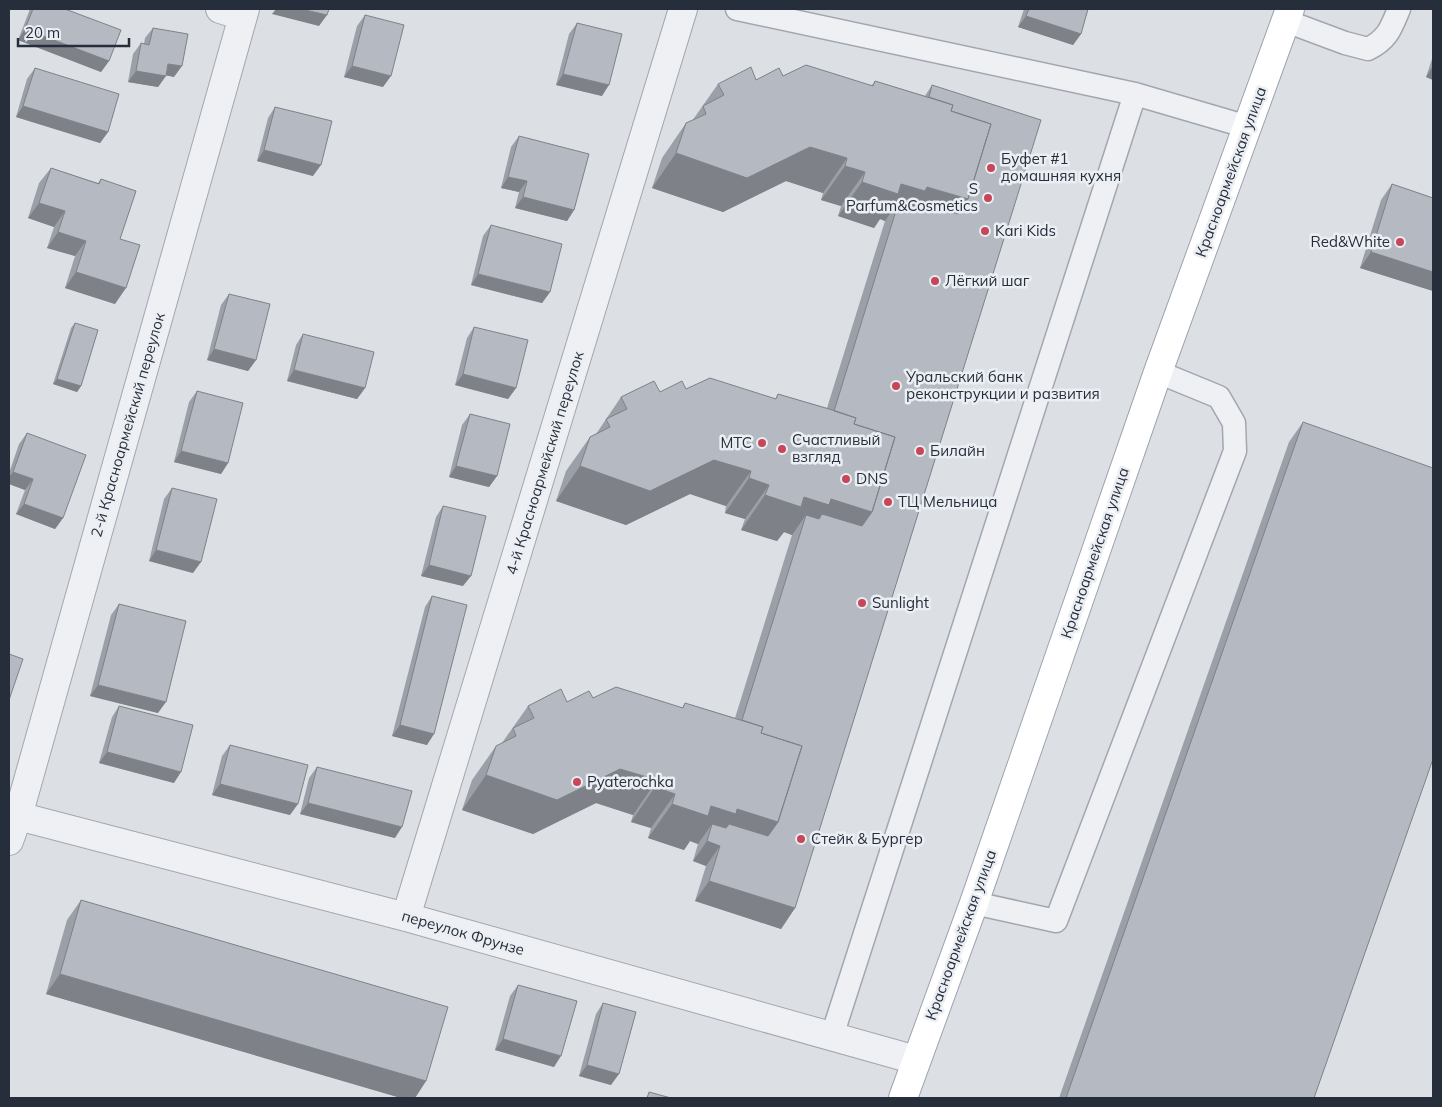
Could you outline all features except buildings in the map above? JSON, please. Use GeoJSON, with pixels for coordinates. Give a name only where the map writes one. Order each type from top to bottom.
{"type":"FeatureCollection","features":[{"type":"Feature","properties":{"kind":"main road","name":"Красноармейская улица"},"geometry":{"type":"LineString","coordinates":[[903,1098],[974,903],[1158,372],[1288,15]]}},
{"type":"Feature","properties":{"kind":"street","name":"4-й Красноармейский переулок"},"geometry":{"type":"LineString","coordinates":[[406,917],[683,9]]}},
{"type":"Feature","properties":{"kind":"street","name":"2-й Красноармейский переулок"},"geometry":{"type":"LineString","coordinates":[[9,841],[13,814],[236,11]]}},
{"type":"Feature","properties":{"kind":"street","name":"переулок Фрунзе"},"geometry":{"type":"LineString","coordinates":[[13,814],[406,917],[916,1060]]}},
{"type":"Feature","properties":{"kind":"lane"},"geometry":{"type":"LineString","coordinates":[[737,9],[1135,94],[1248,127]]}},
{"type":"Feature","properties":{"kind":"lane"},"geometry":{"type":"LineString","coordinates":[[1288,15],[1345,43],[1368,49],[1381,43],[1390,31],[1399,9]]}},
{"type":"Feature","properties":{"kind":"lane"},"geometry":{"type":"LineString","coordinates":[[832,1036],[1135,94]]}},
{"type":"Feature","properties":{"kind":"lane"},"geometry":{"type":"LineString","coordinates":[[974,903],[1056,922],[1235,451],[1234,423],[1219,397],[1158,372]]}},
{"type":"Feature","properties":{"kind":"place","name":"Буфет #1 домашняя кухня"},"geometry":{"type":"Point","coordinates":[991,168]}},
{"type":"Feature","properties":{"kind":"place","name":"S Parfum&Cosmetics"},"geometry":{"type":"Point","coordinates":[988,198]}},
{"type":"Feature","properties":{"kind":"place","name":"Kari Kids"},"geometry":{"type":"Point","coordinates":[985,231]}},
{"type":"Feature","properties":{"kind":"place","name":"Red&White"},"geometry":{"type":"Point","coordinates":[1400,242]}},
{"type":"Feature","properties":{"kind":"place","name":"Лёгкий шаг"},"geometry":{"type":"Point","coordinates":[935,281]}},
{"type":"Feature","properties":{"kind":"place","name":"Уральский банк реконструкции и развития"},"geometry":{"type":"Point","coordinates":[896,386]}},
{"type":"Feature","properties":{"kind":"place","name":"МТС"},"geometry":{"type":"Point","coordinates":[762,443]}},
{"type":"Feature","properties":{"kind":"place","name":"Счастливый взгляд"},"geometry":{"type":"Point","coordinates":[782,449]}},
{"type":"Feature","properties":{"kind":"place","name":"Билайн"},"geometry":{"type":"Point","coordinates":[920,451]}},
{"type":"Feature","properties":{"kind":"place","name":"DNS"},"geometry":{"type":"Point","coordinates":[846,479]}},
{"type":"Feature","properties":{"kind":"place","name":"ТЦ Мельница"},"geometry":{"type":"Point","coordinates":[888,502]}},
{"type":"Feature","properties":{"kind":"place","name":"Sunlight"},"geometry":{"type":"Point","coordinates":[862,603]}},
{"type":"Feature","properties":{"kind":"place","name":"Pyaterochka"},"geometry":{"type":"Point","coordinates":[577,782]}},
{"type":"Feature","properties":{"kind":"place","name":"Стейк & Бургер"},"geometry":{"type":"Point","coordinates":[801,839]}}]}
